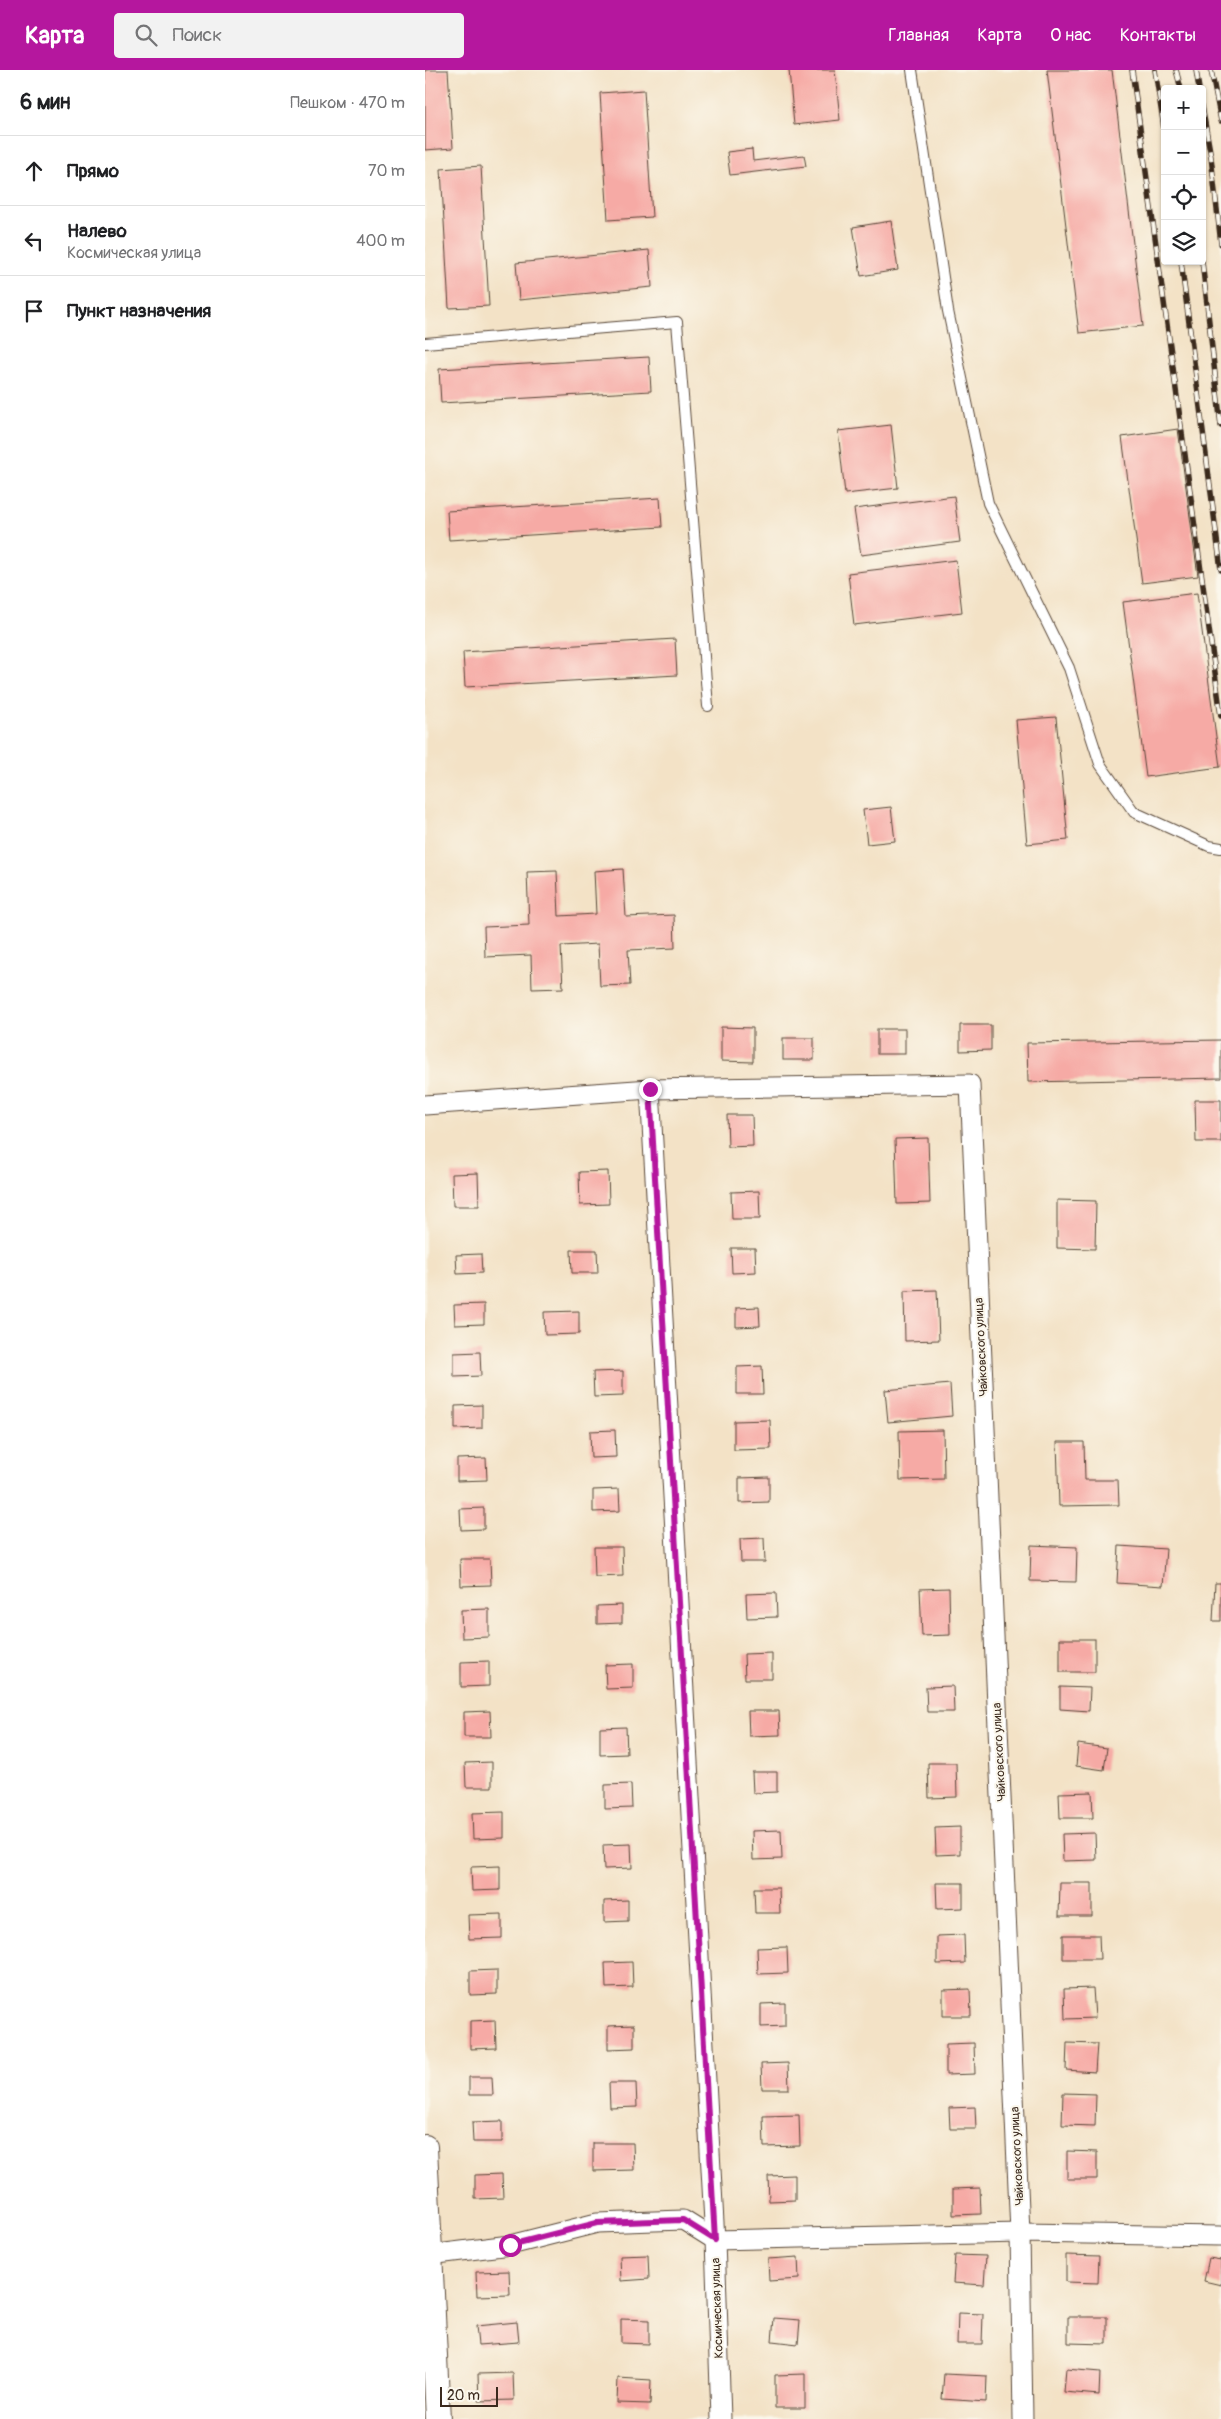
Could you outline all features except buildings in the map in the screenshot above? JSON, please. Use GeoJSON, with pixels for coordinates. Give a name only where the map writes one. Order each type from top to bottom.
{"type":"FeatureCollection","features":[{"type":"Feature","properties":{"kind":"street","name":"Чайковского улица"},"geometry":{"type":"LineString","coordinates":[[650,1089],[970,1084],[1020,2233],[1023,2419]]}},
{"type":"Feature","properties":{"kind":"street"},"geometry":{"type":"LineString","coordinates":[[425,1105],[650,1089]]}},
{"type":"Feature","properties":{"kind":"street","name":"Космическая улица"},"geometry":{"type":"LineString","coordinates":[[650,1089],[715,2240],[721,2419]]}},
{"type":"Feature","properties":{"kind":"street"},"geometry":{"type":"LineString","coordinates":[[425,2147],[438,2419]]}},
{"type":"Feature","properties":{"kind":"street"},"geometry":{"type":"LineString","coordinates":[[429,2255],[510,2245],[597,2223],[683,2220],[715,2240],[1020,2233],[1221,2236]]}},
{"type":"Feature","properties":{"kind":"lane"},"geometry":{"type":"LineString","coordinates":[[912,70],[949,311],[988,503],[1069,668],[1100,764],[1134,812],[1209,846],[1221,848]]}},
{"type":"Feature","properties":{"kind":"lane"},"geometry":{"type":"LineString","coordinates":[[425,343],[677,322],[708,706]]}},
{"type":"Feature","properties":{"kind":"railway"},"geometry":{"type":"LineString","coordinates":[[1132,70],[1221,716]]}},
{"type":"Feature","properties":{"kind":"railway"},"geometry":{"type":"LineString","coordinates":[[1155,70],[1164,130]]}},
{"type":"Feature","properties":{"kind":"railway"},"geometry":{"type":"LineString","coordinates":[[1176,70],[1180,85]]}},
{"type":"Feature","properties":{"kind":"railway"},"geometry":{"type":"LineString","coordinates":[[1196,70],[1198,85]]}},
{"type":"Feature","properties":{"kind":"railway"},"geometry":{"type":"LineString","coordinates":[[1211,70],[1221,121]]}},
{"type":"Feature","properties":{"kind":"railway"},"geometry":{"type":"LineString","coordinates":[[1206,129],[1221,244]]}},
{"type":"Feature","properties":{"kind":"railway"},"geometry":{"type":"LineString","coordinates":[[1182,265],[1221,570]]}},
{"type":"Feature","properties":{"kind":"railway"},"geometry":{"type":"LineString","coordinates":[[1202,265],[1221,426]]}},
{"type":"Feature","properties":{"kind":"route"},"geometry":{"type":"LineString","coordinates":[[510,2245],[597,2223],[683,2220],[715,2240],[650,1089]]}}]}
